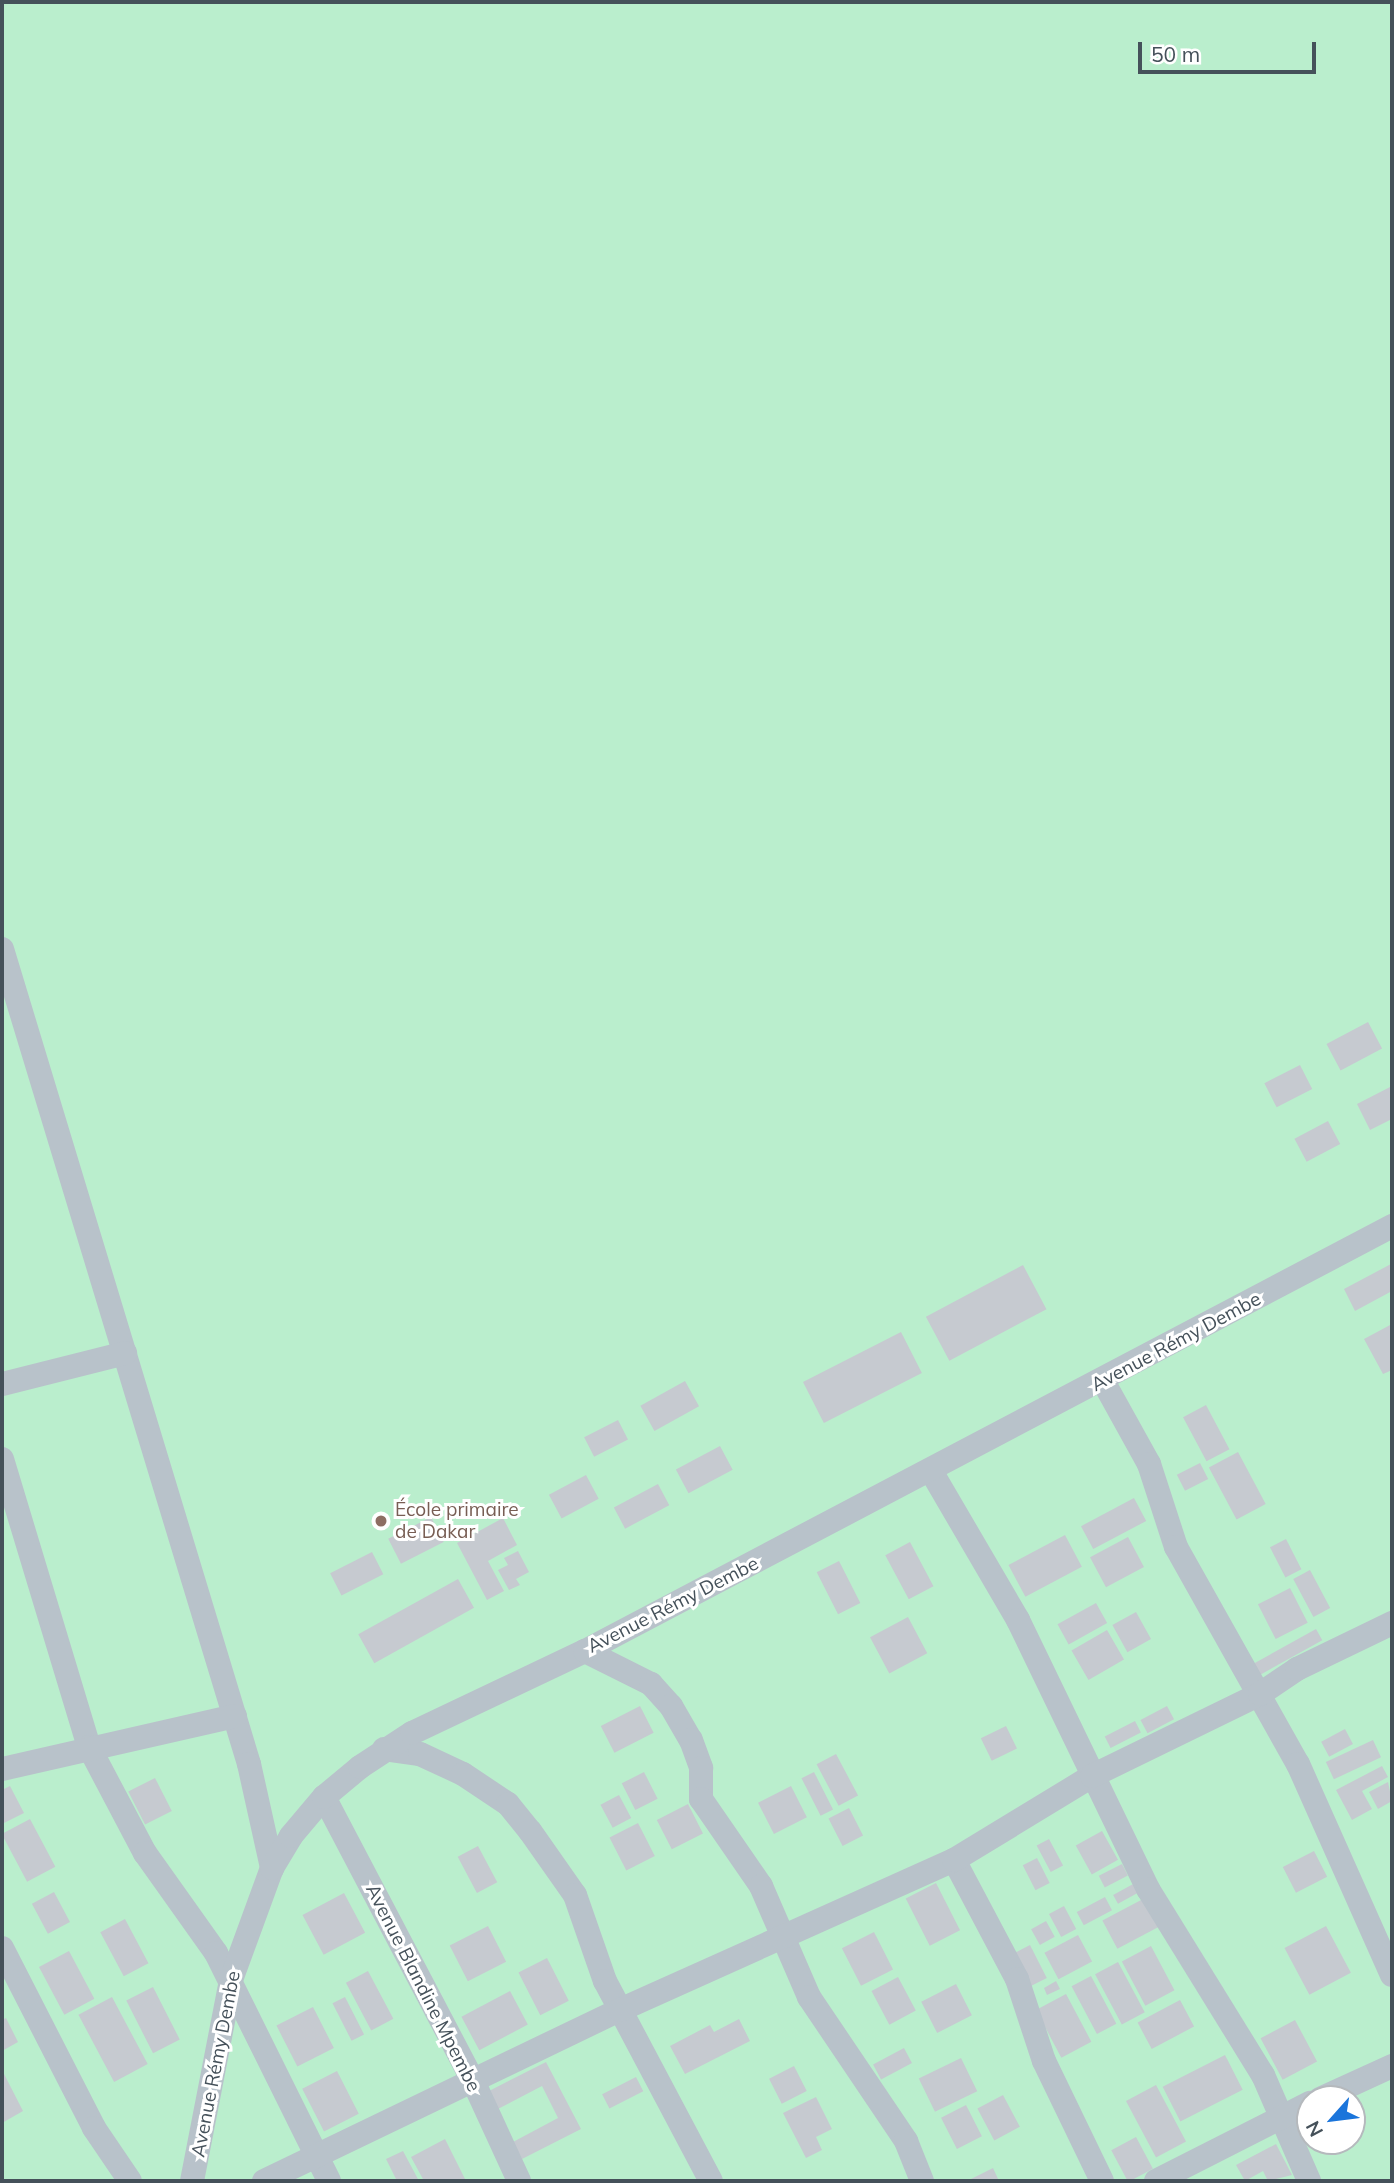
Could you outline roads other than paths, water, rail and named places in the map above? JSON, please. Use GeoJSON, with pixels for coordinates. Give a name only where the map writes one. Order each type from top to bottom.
{"type":"FeatureCollection","features":[{"type":"Feature","properties":{"kind":"street"},"geometry":{"type":"LineString","coordinates":[[2,949],[234,1716],[272,1868]]}},
{"type":"Feature","properties":{"kind":"street","name":"Avenue Rémy Dembe"},"geometry":{"type":"LineString","coordinates":[[192,2181],[231,1980],[272,1868],[291,1836],[324,1797],[384,1749],[585,1651],[1392,1226]]}},
{"type":"Feature","properties":{"kind":"street"},"geometry":{"type":"LineString","coordinates":[[2,1384],[125,1353]]}},
{"type":"Feature","properties":{"kind":"street"},"geometry":{"type":"LineString","coordinates":[[1102,1381],[1149,1464],[1176,1547],[1298,1764],[1392,1975]]}},
{"type":"Feature","properties":{"kind":"street"},"geometry":{"type":"LineString","coordinates":[[2,1459],[89,1747],[145,1853],[231,1980],[329,2181]]}},
{"type":"Feature","properties":{"kind":"street"},"geometry":{"type":"LineString","coordinates":[[931,1471],[1018,1620],[1148,1889],[1195,1971],[1230,2019],[1282,2116],[1308,2181]]}},
{"type":"Feature","properties":{"kind":"street"},"geometry":{"type":"LineString","coordinates":[[264,2181],[318,2159],[620,2010],[781,1939],[861,1898],[954,1860],[1092,1776],[1260,1695],[1297,1669],[1392,1623]]}},
{"type":"Feature","properties":{"kind":"street"},"geometry":{"type":"LineString","coordinates":[[1364,1636],[1392,1644]]}},
{"type":"Feature","properties":{"kind":"street"},"geometry":{"type":"LineString","coordinates":[[585,1651],[660,1689],[691,1740],[701,1768],[701,1799],[761,1886],[781,1939],[809,1997],[906,2141],[922,2181]]}},
{"type":"Feature","properties":{"kind":"street"},"geometry":{"type":"LineString","coordinates":[[2,1769],[234,1716]]}},
{"type":"Feature","properties":{"kind":"street"},"geometry":{"type":"LineString","coordinates":[[384,1749],[440,1762],[508,1804],[575,1895],[620,2010],[711,2181]]}},
{"type":"Feature","properties":{"kind":"street","name":"Avenue Blandine Mpembe"},"geometry":{"type":"LineString","coordinates":[[324,1797],[474,2083],[519,2181]]}},
{"type":"Feature","properties":{"kind":"street"},"geometry":{"type":"LineString","coordinates":[[954,1860],[1017,1979],[1044,2061],[1102,2181]]}},
{"type":"Feature","properties":{"kind":"street"},"geometry":{"type":"LineString","coordinates":[[2,1948],[94,2128],[130,2181]]}},
{"type":"Feature","properties":{"kind":"street"},"geometry":{"type":"LineString","coordinates":[[1351,2085],[1392,2066]]}},
{"type":"Feature","properties":{"kind":"street"},"geometry":{"type":"LineString","coordinates":[[1156,2181],[1296,2110]]}},
{"type":"Feature","properties":{"kind":"place","name":"École primaire de Dakar"},"geometry":{"type":"Point","coordinates":[381,1521]}}]}
